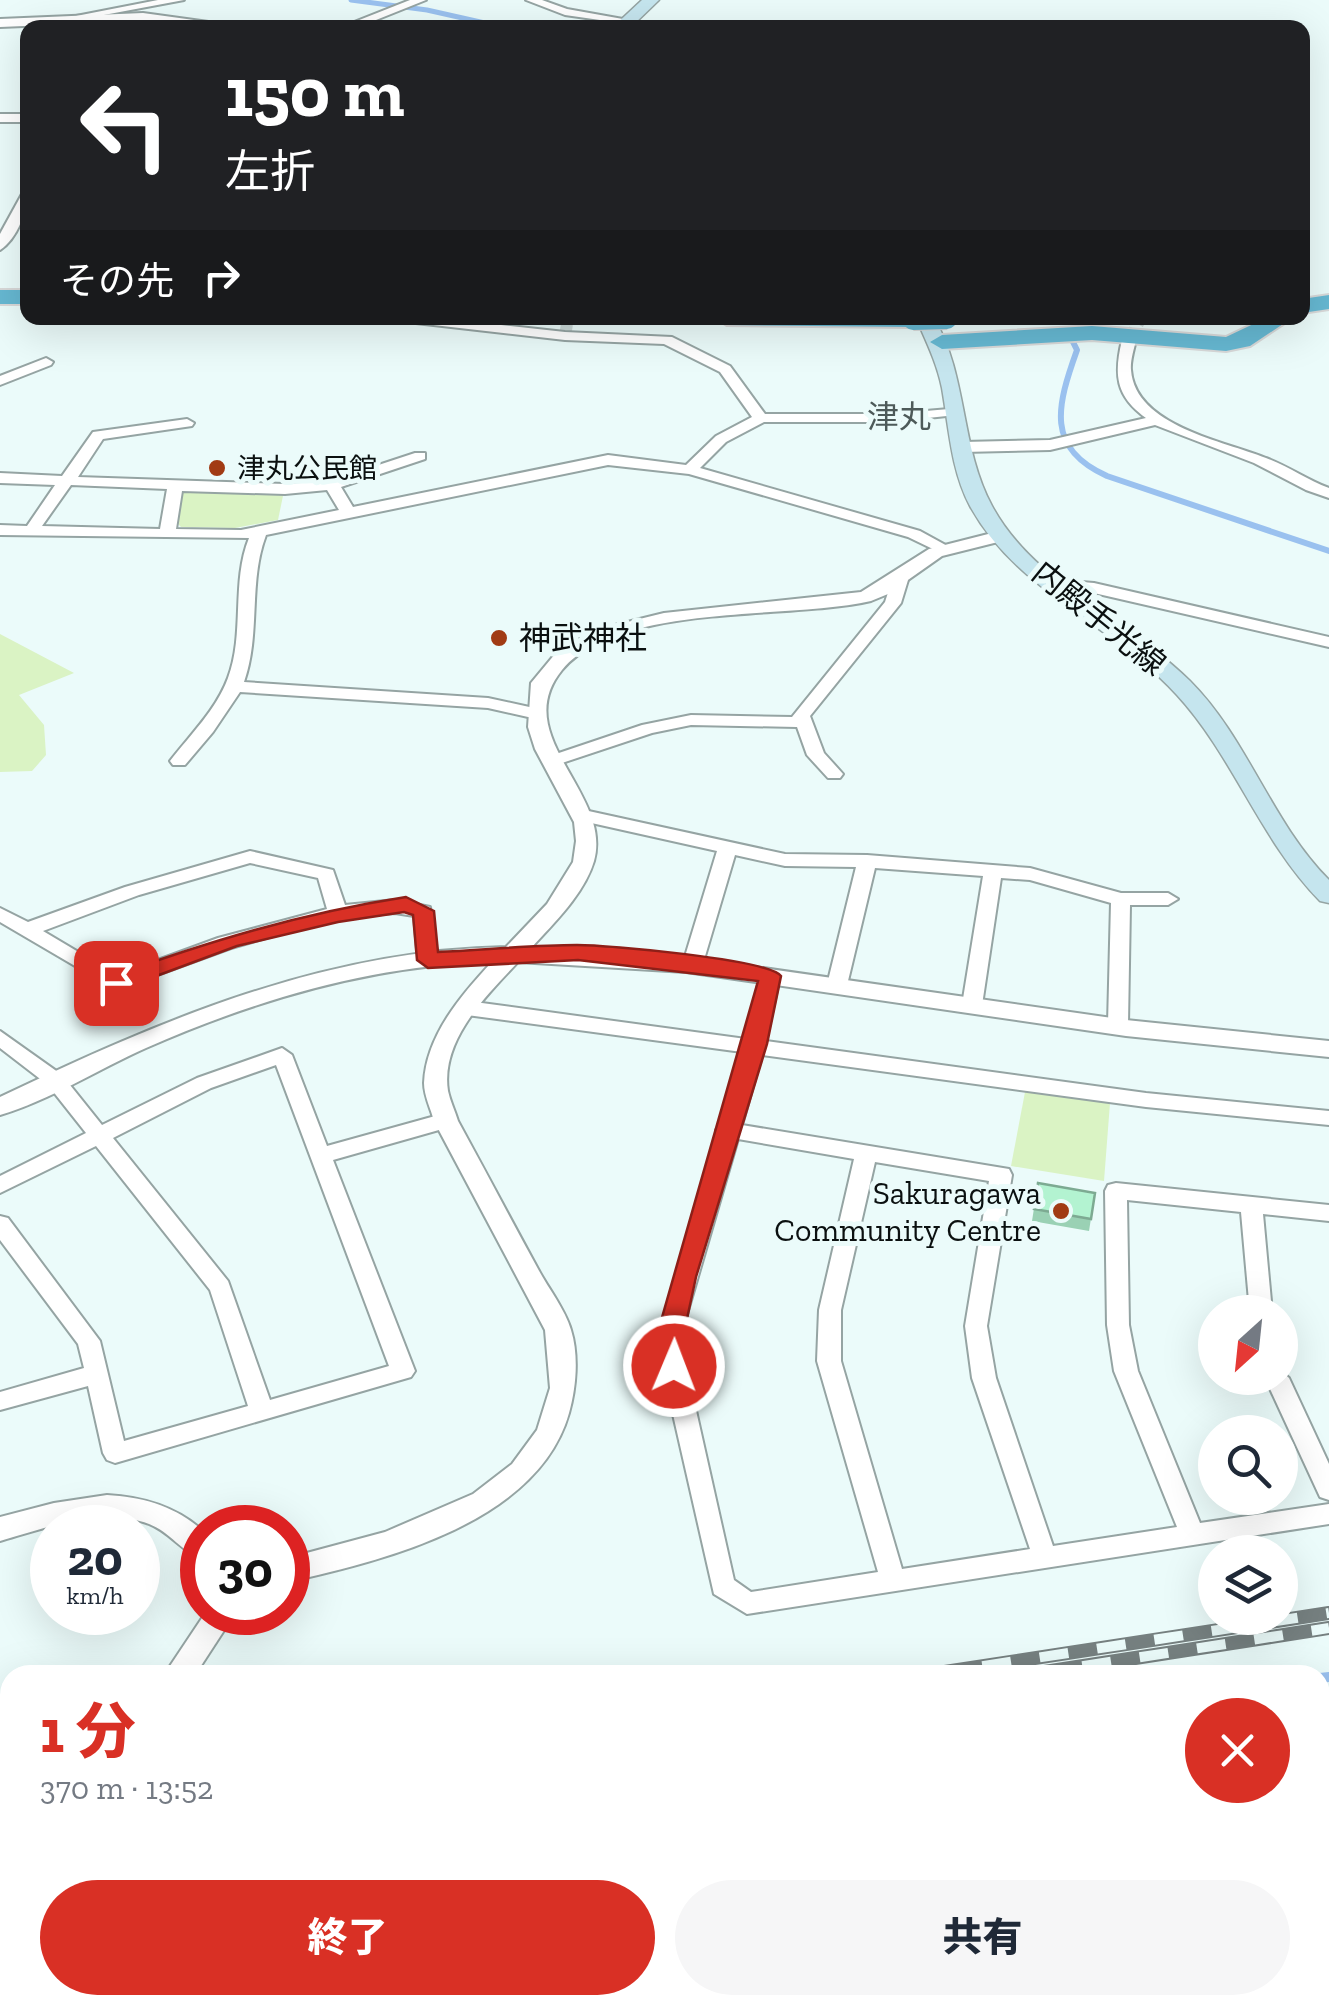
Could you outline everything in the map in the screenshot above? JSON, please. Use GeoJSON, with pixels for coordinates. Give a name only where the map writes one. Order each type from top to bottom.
{"type":"FeatureCollection","features":[{"type":"Feature","properties":{"kind":"highway"},"geometry":{"type":"LineString","coordinates":[[932,325],[1226,344],[1254,326]]}},
{"type":"Feature","properties":{"kind":"main road"},"geometry":{"type":"LineString","coordinates":[[628,20],[651,0]]}},
{"type":"Feature","properties":{"kind":"main road","name":"内殿手光線"},"geometry":{"type":"LineString","coordinates":[[932,325],[956,411],[968,475],[1000,536],[1185,689],[1222,738],[1271,827],[1325,888]]}},
{"type":"Feature","properties":{"kind":"street"},"geometry":{"type":"LineString","coordinates":[[52,20],[178,0]]}},
{"type":"Feature","properties":{"kind":"street"},"geometry":{"type":"LineString","coordinates":[[394,0],[415,1]]}},
{"type":"Feature","properties":{"kind":"street"},"geometry":{"type":"LineString","coordinates":[[537,0],[566,12],[605,20]]}},
{"type":"Feature","properties":{"kind":"street"},"geometry":{"type":"LineString","coordinates":[[365,20],[415,1]]}},
{"type":"Feature","properties":{"kind":"street"},"geometry":{"type":"LineString","coordinates":[[77,17],[184,20]]}},
{"type":"Feature","properties":{"kind":"street"},"geometry":{"type":"LineString","coordinates":[[0,246],[20,209]]}},
{"type":"Feature","properties":{"kind":"street"},"geometry":{"type":"LineString","coordinates":[[468,325],[565,336],[667,340],[725,369],[761,418]]}},
{"type":"Feature","properties":{"kind":"street"},"geometry":{"type":"LineString","coordinates":[[1129,340],[1124,354],[1128,386],[1153,421]]}},
{"type":"Feature","properties":{"kind":"street"},"geometry":{"type":"LineString","coordinates":[[0,381],[46,362]]}},
{"type":"Feature","properties":{"kind":"street"},"geometry":{"type":"LineString","coordinates":[[690,470],[722,439],[761,418],[890,418],[956,411]]}},
{"type":"Feature","properties":{"kind":"street"},"geometry":{"type":"LineString","coordinates":[[963,447],[1050,445],[1153,421],[1260,460],[1329,493]]}},
{"type":"Feature","properties":{"kind":"street"},"geometry":{"type":"LineString","coordinates":[[32,532],[42,508],[82,468],[98,436],[187,423]]}},
{"type":"Feature","properties":{"kind":"street"},"geometry":{"type":"LineString","coordinates":[[0,478],[285,489],[332,485],[420,456]]}},
{"type":"Feature","properties":{"kind":"street"},"geometry":{"type":"LineString","coordinates":[[0,530],[259,532],[608,460],[690,470],[914,534],[943,548]]}},
{"type":"Feature","properties":{"kind":"street"},"geometry":{"type":"LineString","coordinates":[[332,485],[349,513]]}},
{"type":"Feature","properties":{"kind":"street"},"geometry":{"type":"LineString","coordinates":[[167,532],[178,486]]}},
{"type":"Feature","properties":{"kind":"street"},"geometry":{"type":"LineString","coordinates":[[178,761],[200,739],[241,667],[252,549],[259,532]]}},
{"type":"Feature","properties":{"kind":"street"},"geometry":{"type":"LineString","coordinates":[[310,1564],[455,1521],[516,1477],[542,1444],[563,1389],[564,1357],[558,1330],[446,1121],[436,1086],[448,1035],[571,886],[582,864],[587,842],[584,816],[553,761],[537,714],[541,693],[556,667],[600,634],[674,614],[827,605],[868,596],[900,580],[943,548],[1000,536]]}},
{"type":"Feature","properties":{"kind":"street"},"geometry":{"type":"LineString","coordinates":[[834,774],[816,755],[802,722],[818,690],[892,603],[900,580]]}},
{"type":"Feature","properties":{"kind":"street"},"geometry":{"type":"LineString","coordinates":[[1057,585],[1094,588],[1329,642]]}},
{"type":"Feature","properties":{"kind":"street"},"geometry":{"type":"LineString","coordinates":[[233,686],[470,701],[537,714]]}},
{"type":"Feature","properties":{"kind":"street"},"geometry":{"type":"LineString","coordinates":[[553,761],[648,729],[691,720],[802,722]]}},
{"type":"Feature","properties":{"kind":"street"},"geometry":{"type":"LineString","coordinates":[[584,816],[785,860],[867,861],[1030,874],[1121,900],[1168,899]]}},
{"type":"Feature","properties":{"kind":"street"},"geometry":{"type":"LineString","coordinates":[[693,962],[727,850]]}},
{"type":"Feature","properties":{"kind":"street"},"geometry":{"type":"LineString","coordinates":[[28,928],[132,891],[250,856],[326,874],[338,914]]}},
{"type":"Feature","properties":{"kind":"street"},"geometry":{"type":"LineString","coordinates":[[838,985],[867,861]]}},
{"type":"Feature","properties":{"kind":"street"},"geometry":{"type":"LineString","coordinates":[[972,1005],[993,871]]}},
{"type":"Feature","properties":{"kind":"street"},"geometry":{"type":"LineString","coordinates":[[1118,1024],[1121,900]]}},
{"type":"Feature","properties":{"kind":"street"},"geometry":{"type":"LineString","coordinates":[[0,914],[116,983],[231,940],[338,914],[406,904],[424,911],[428,960]]}},
{"type":"Feature","properties":{"kind":"street"},"geometry":{"type":"LineString","coordinates":[[0,1107],[185,1020],[257,995],[428,960],[516,954],[578,952],[693,962],[972,1005],[1329,1049]]}},
{"type":"Feature","properties":{"kind":"street"},"geometry":{"type":"LineString","coordinates":[[770,976],[755,1044],[672,1328],[674,1366],[723,1586],[747,1603],[1329,1514]]}},
{"type":"Feature","properties":{"kind":"street"},"geometry":{"type":"LineString","coordinates":[[467,1008],[1146,1100],[1329,1118]]}},
{"type":"Feature","properties":{"kind":"street"},"geometry":{"type":"LineString","coordinates":[[0,1038],[55,1080],[220,1287],[262,1412]]}},
{"type":"Feature","properties":{"kind":"street"},"geometry":{"type":"LineString","coordinates":[[0,1185],[204,1083],[282,1056],[404,1371],[115,1454],[89,1341],[0,1224]]}},
{"type":"Feature","properties":{"kind":"street"},"geometry":{"type":"LineString","coordinates":[[319,1156],[446,1121]]}},
{"type":"Feature","properties":{"kind":"street"},"geometry":{"type":"LineString","coordinates":[[727,1130],[1001,1174],[976,1326],[984,1378],[1045,1558]]}},
{"type":"Feature","properties":{"kind":"street"},"geometry":{"type":"LineString","coordinates":[[866,1154],[830,1310],[830,1361],[894,1581]]}},
{"type":"Feature","properties":{"kind":"street"},"geometry":{"type":"LineString","coordinates":[[1192,1536],[1126,1371],[1118,1325],[1116,1192],[1329,1213]]}},
{"type":"Feature","properties":{"kind":"street"},"geometry":{"type":"LineString","coordinates":[[1252,1206],[1260,1295]]}},
{"type":"Feature","properties":{"kind":"street"},"geometry":{"type":"LineString","coordinates":[[0,1402],[96,1374]]}},
{"type":"Feature","properties":{"kind":"street"},"geometry":{"type":"LineString","coordinates":[[1285,1395],[1329,1490]]}},
{"type":"Feature","properties":{"kind":"street"},"geometry":{"type":"LineString","coordinates":[[0,1529],[83,1506],[116,1504],[157,1513],[180,1524]]}},
{"type":"Feature","properties":{"kind":"street"},"geometry":{"type":"LineString","coordinates":[[186,1665],[206,1635]]}},
{"type":"Feature","properties":{"kind":"green space"},"geometry":{"type":"Polygon","coordinates":[[[183,488],[284,491],[278,520],[235,528],[181,527],[176,522],[183,488]]]}},
{"type":"Feature","properties":{"kind":"green space"},"geometry":{"type":"Polygon","coordinates":[[[0,634],[74,673],[19,695],[44,725],[46,755],[32,771],[0,772],[0,634]]]}},
{"type":"Feature","properties":{"kind":"green space"},"geometry":{"type":"Polygon","coordinates":[[[1025,1092],[1110,1103],[1104,1181],[1011,1166],[1025,1092]]]}},
{"type":"Feature","properties":{"kind":"building"},"geometry":{"type":"Polygon","coordinates":[[[1038,1183],[1095,1193],[1091,1219],[1034,1209],[1038,1183]]]}},
{"type":"Feature","properties":{"kind":"waterway"},"geometry":{"type":"LineString","coordinates":[[351,0],[471,20]]}},
{"type":"Feature","properties":{"kind":"waterway"},"geometry":{"type":"LineString","coordinates":[[1072,340],[1077,350],[1061,407],[1061,424],[1073,452],[1087,465],[1107,476],[1329,551]]}},
{"type":"Feature","properties":{"kind":"tunnel"},"geometry":{"type":"LineString","coordinates":[[565,336],[567,325]]}},
{"type":"Feature","properties":{"kind":"tunnel"},"geometry":{"type":"LineString","coordinates":[[1129,340],[1137,325]]}},
{"type":"Feature","properties":{"kind":"railway"},"geometry":{"type":"LineString","coordinates":[[990,1665],[1329,1613]]}},
{"type":"Feature","properties":{"kind":"railway"},"geometry":{"type":"LineString","coordinates":[[1090,1665],[1329,1628]]}},
{"type":"Feature","properties":{"kind":"place","name":"津丸公民館"},"geometry":{"type":"Point","coordinates":[217,468]}},
{"type":"Feature","properties":{"kind":"place","name":"神武神社"},"geometry":{"type":"Point","coordinates":[499,638]}},
{"type":"Feature","properties":{"kind":"place","name":"Sakuragawa Community Centre"},"geometry":{"type":"Point","coordinates":[1061,1211]}},
{"type":"Feature","properties":{"kind":"district","name":"津丸"},"geometry":{"type":"Point","coordinates":[899,417]}},
{"type":"Feature","properties":{"kind":"route"},"geometry":{"type":"LineString","coordinates":[[116,983],[231,940],[338,914],[406,904],[424,911],[428,960],[578,952],[693,962],[770,976],[755,1044],[684,1277],[672,1328],[674,1366]]}}]}
